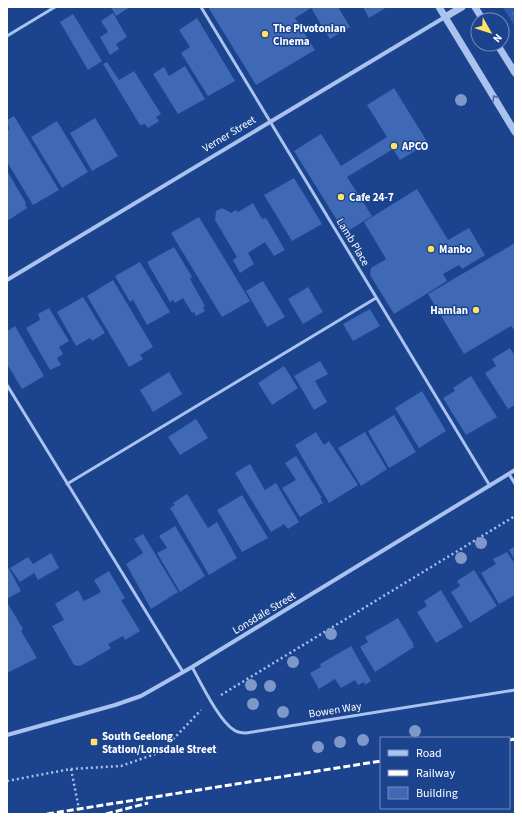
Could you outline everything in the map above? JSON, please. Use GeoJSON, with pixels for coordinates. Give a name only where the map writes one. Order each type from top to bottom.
{"type":"FeatureCollection","features":[{"type":"Feature","properties":{"kind":"street"},"geometry":{"type":"LineString","coordinates":[[439,7],[515,132]]}},
{"type":"Feature","properties":{"kind":"street","name":"Verner Street"},"geometry":{"type":"LineString","coordinates":[[7,280],[462,7]]}},
{"type":"Feature","properties":{"kind":"street"},"geometry":{"type":"LineString","coordinates":[[502,52],[515,73]]}},
{"type":"Feature","properties":{"kind":"street","name":"Lonsdale Street"},"geometry":{"type":"LineString","coordinates":[[7,735],[115,705],[141,696],[192,667],[515,470]]}},
{"type":"Feature","properties":{"kind":"lane"},"geometry":{"type":"LineString","coordinates":[[7,36],[55,7]]}},
{"type":"Feature","properties":{"kind":"lane","name":"Lamb Place"},"geometry":{"type":"LineString","coordinates":[[201,7],[490,486]]}},
{"type":"Feature","properties":{"kind":"lane"},"geometry":{"type":"LineString","coordinates":[[66,484],[376,298]]}},
{"type":"Feature","properties":{"kind":"lane"},"geometry":{"type":"LineString","coordinates":[[7,385],[66,484],[183,672]]}},
{"type":"Feature","properties":{"kind":"lane"},"geometry":{"type":"LineString","coordinates":[[509,474],[515,484]]}},
{"type":"Feature","properties":{"kind":"lane","name":"Bowen Way"},"geometry":{"type":"LineString","coordinates":[[192,667],[211,701],[227,724],[235,731],[246,733],[515,690]]}},
{"type":"Feature","properties":{"kind":"path"},"geometry":{"type":"LineString","coordinates":[[7,781],[71,769],[121,766],[161,752],[211,701],[515,516]]}},
{"type":"Feature","properties":{"kind":"path"},"geometry":{"type":"LineString","coordinates":[[71,769],[80,814]]}},
{"type":"Feature","properties":{"kind":"green space"},"geometry":{"type":"Polygon","coordinates":[[[503,7],[515,7],[515,27],[510,19],[510,12],[506,12],[503,7]]]}},
{"type":"Feature","properties":{"kind":"building"},"geometry":{"type":"Polygon","coordinates":[[[111,7],[130,7],[116,16],[111,7]]]}},
{"type":"Feature","properties":{"kind":"building","name":"The Pivotonian Cinema"},"geometry":{"type":"Polygon","coordinates":[[[208,7],[338,7],[350,27],[330,39],[311,8],[295,18],[315,50],[256,85],[208,7]]]}},
{"type":"Feature","properties":{"kind":"building"},"geometry":{"type":"Polygon","coordinates":[[[363,7],[387,7],[369,18],[363,7]]]}},
{"type":"Feature","properties":{"kind":"building"},"geometry":{"type":"Polygon","coordinates":[[[113,13],[127,37],[116,44],[119,49],[110,55],[100,37],[108,32],[101,21],[113,13]]]}},
{"type":"Feature","properties":{"kind":"building"},"geometry":{"type":"Polygon","coordinates":[[[73,14],[102,61],[88,70],[60,22],[73,14]]]}},
{"type":"Feature","properties":{"kind":"building"},"geometry":{"type":"Polygon","coordinates":[[[197,18],[235,81],[208,96],[181,53],[190,47],[179,30],[197,18]]]}},
{"type":"Feature","properties":{"kind":"building"},"geometry":{"type":"Polygon","coordinates":[[[107,62],[119,80],[134,71],[161,114],[156,117],[159,121],[148,128],[145,124],[140,125],[103,64],[107,62]]]}},
{"type":"Feature","properties":{"kind":"building"},"geometry":{"type":"Polygon","coordinates":[[[185,66],[205,99],[178,114],[153,74],[164,67],[169,76],[185,66]]]}},
{"type":"Feature","properties":{"kind":"building"},"geometry":{"type":"Polygon","coordinates":[[[394,88],[428,143],[400,160],[393,149],[347,177],[372,216],[345,233],[294,151],[321,134],[341,166],[387,137],[367,105],[394,88]]]}},
{"type":"Feature","properties":{"kind":"building"},"geometry":{"type":"Polygon","coordinates":[[[14,116],[59,190],[33,205],[7,162],[7,130],[9,129],[7,120],[14,116]]]}},
{"type":"Feature","properties":{"kind":"building"},"geometry":{"type":"Polygon","coordinates":[[[95,118],[118,156],[92,171],[70,133],[95,118]]]}},
{"type":"Feature","properties":{"kind":"building"},"geometry":{"type":"Polygon","coordinates":[[[57,121],[88,172],[62,188],[31,137],[57,121]]]}},
{"type":"Feature","properties":{"kind":"building"},"geometry":{"type":"Polygon","coordinates":[[[7,171],[26,203],[27,208],[7,221],[7,171]]]}},
{"type":"Feature","properties":{"kind":"building"},"geometry":{"type":"Polygon","coordinates":[[[294,178],[322,224],[292,241],[264,195],[294,178]]]}},
{"type":"Feature","properties":{"kind":"building","name":"Manbo"},"geometry":{"type":"Polygon","coordinates":[[[417,189],[448,240],[469,228],[485,255],[462,269],[459,265],[443,274],[447,281],[394,314],[370,275],[371,268],[386,259],[364,222],[417,189]]]}},
{"type":"Feature","properties":{"kind":"building"},"geometry":{"type":"Polygon","coordinates":[[[253,203],[262,219],[266,218],[285,250],[274,256],[265,242],[248,253],[254,264],[240,273],[233,260],[237,257],[215,220],[216,211],[222,208],[231,213],[236,210],[238,212],[253,203]]]}},
{"type":"Feature","properties":{"kind":"building"},"geometry":{"type":"Polygon","coordinates":[[[199,217],[250,301],[222,317],[171,233],[199,217]]]}},
{"type":"Feature","properties":{"kind":"building","name":"Hamlan"},"geometry":{"type":"Polygon","coordinates":[[[515,243],[515,331],[511,326],[464,354],[428,294],[515,243]]]}},
{"type":"Feature","properties":{"kind":"building"},"geometry":{"type":"Polygon","coordinates":[[[174,247],[192,277],[190,279],[205,306],[203,307],[205,311],[196,316],[194,312],[192,313],[183,298],[175,303],[173,300],[170,302],[147,262],[174,247]]]}},
{"type":"Feature","properties":{"kind":"building"},"geometry":{"type":"Polygon","coordinates":[[[140,262],[170,312],[147,325],[133,300],[130,302],[115,276],[140,262]]]}},
{"type":"Feature","properties":{"kind":"building"},"geometry":{"type":"Polygon","coordinates":[[[113,280],[153,347],[140,355],[143,359],[129,367],[87,296],[113,280]]]}},
{"type":"Feature","properties":{"kind":"building"},"geometry":{"type":"Polygon","coordinates":[[[263,281],[285,317],[267,327],[246,291],[263,281]]]}},
{"type":"Feature","properties":{"kind":"building"},"geometry":{"type":"Polygon","coordinates":[[[308,287],[323,312],[303,324],[288,299],[308,287]]]}},
{"type":"Feature","properties":{"kind":"building"},"geometry":{"type":"Polygon","coordinates":[[[83,297],[105,333],[92,341],[90,338],[76,346],[57,312],[83,297]]]}},
{"type":"Feature","properties":{"kind":"building"},"geometry":{"type":"Polygon","coordinates":[[[49,308],[69,341],[59,347],[63,354],[57,358],[61,365],[50,370],[26,328],[40,320],[38,314],[49,308]]]}},
{"type":"Feature","properties":{"kind":"building"},"geometry":{"type":"Polygon","coordinates":[[[370,309],[380,326],[353,341],[343,324],[370,309]]]}},
{"type":"Feature","properties":{"kind":"building"},"geometry":{"type":"Polygon","coordinates":[[[15,326],[44,376],[22,389],[7,364],[7,331],[15,326]]]}},
{"type":"Feature","properties":{"kind":"building"},"geometry":{"type":"Polygon","coordinates":[[[510,348],[515,356],[515,405],[508,409],[485,373],[496,366],[492,359],[510,348]]]}},
{"type":"Feature","properties":{"kind":"building"},"geometry":{"type":"Polygon","coordinates":[[[320,361],[328,374],[315,381],[327,402],[314,410],[294,376],[320,361]]]}},
{"type":"Feature","properties":{"kind":"building"},"geometry":{"type":"Polygon","coordinates":[[[284,366],[298,388],[272,405],[258,383],[284,366]]]}},
{"type":"Feature","properties":{"kind":"building"},"geometry":{"type":"Polygon","coordinates":[[[169,372],[182,394],[153,412],[140,390],[169,372]]]}},
{"type":"Feature","properties":{"kind":"building"},"geometry":{"type":"Polygon","coordinates":[[[471,376],[497,417],[466,435],[443,398],[455,391],[453,388],[471,376]]]}},
{"type":"Feature","properties":{"kind":"building"},"geometry":{"type":"Polygon","coordinates":[[[422,391],[446,431],[419,448],[395,408],[422,391]]]}},
{"type":"Feature","properties":{"kind":"building"},"geometry":{"type":"Polygon","coordinates":[[[394,415],[416,452],[389,468],[368,431],[394,415]]]}},
{"type":"Feature","properties":{"kind":"building"},"geometry":{"type":"Polygon","coordinates":[[[196,419],[208,438],[180,455],[168,437],[196,419]]]}},
{"type":"Feature","properties":{"kind":"building"},"geometry":{"type":"Polygon","coordinates":[[[316,432],[324,445],[329,441],[358,485],[329,503],[295,445],[316,432]]]}},
{"type":"Feature","properties":{"kind":"building"},"geometry":{"type":"Polygon","coordinates":[[[365,432],[387,469],[361,486],[338,448],[365,432]]]}},
{"type":"Feature","properties":{"kind":"building"},"geometry":{"type":"Polygon","coordinates":[[[296,456],[322,498],[320,498],[323,503],[300,517],[282,488],[296,480],[285,463],[296,456]]]}},
{"type":"Feature","properties":{"kind":"building"},"geometry":{"type":"Polygon","coordinates":[[[250,464],[265,490],[276,483],[299,522],[288,529],[284,524],[271,532],[235,473],[250,464]]]}},
{"type":"Feature","properties":{"kind":"building"},"geometry":{"type":"Polygon","coordinates":[[[187,494],[208,528],[217,522],[237,558],[209,575],[170,508],[175,505],[173,503],[187,494]]]}},
{"type":"Feature","properties":{"kind":"building"},"geometry":{"type":"Polygon","coordinates":[[[242,495],[268,538],[242,552],[217,510],[242,495]]]}},
{"type":"Feature","properties":{"kind":"building"},"geometry":{"type":"Polygon","coordinates":[[[175,526],[205,576],[180,592],[157,553],[167,548],[159,536],[175,526]]]}},
{"type":"Feature","properties":{"kind":"building"},"geometry":{"type":"Polygon","coordinates":[[[143,534],[178,592],[151,609],[126,564],[143,553],[134,539],[143,534]]]}},
{"type":"Feature","properties":{"kind":"building"},"geometry":{"type":"Polygon","coordinates":[[[515,546],[515,560],[509,550],[515,546]]]}},
{"type":"Feature","properties":{"kind":"building"},"geometry":{"type":"Polygon","coordinates":[[[507,552],[515,564],[515,595],[499,604],[481,573],[496,564],[493,559],[507,552]]]}},
{"type":"Feature","properties":{"kind":"building"},"geometry":{"type":"Polygon","coordinates":[[[51,553],[59,568],[38,580],[34,573],[20,582],[10,568],[28,557],[33,564],[51,553]]]}},
{"type":"Feature","properties":{"kind":"building"},"geometry":{"type":"Polygon","coordinates":[[[7,565],[21,591],[7,599],[7,565]]]}},
{"type":"Feature","properties":{"kind":"building"},"geometry":{"type":"Polygon","coordinates":[[[474,570],[497,606],[470,623],[451,592],[460,586],[457,581],[474,570]]]}},
{"type":"Feature","properties":{"kind":"building"},"geometry":{"type":"Polygon","coordinates":[[[109,571],[125,598],[121,600],[140,631],[125,640],[123,636],[108,644],[111,648],[80,666],[74,665],[52,626],[64,620],[55,604],[78,590],[84,601],[101,592],[94,580],[109,571]]]}},
{"type":"Feature","properties":{"kind":"building"},"geometry":{"type":"Polygon","coordinates":[[[441,590],[463,627],[436,643],[417,612],[427,606],[424,601],[441,590]]]}},
{"type":"Feature","properties":{"kind":"building"},"geometry":{"type":"Polygon","coordinates":[[[7,602],[23,629],[21,631],[37,658],[7,673],[7,602]]]}},
{"type":"Feature","properties":{"kind":"building"},"geometry":{"type":"Polygon","coordinates":[[[398,618],[414,647],[375,672],[360,647],[368,642],[365,637],[398,618]]]}},
{"type":"Feature","properties":{"kind":"building"},"geometry":{"type":"Polygon","coordinates":[[[351,646],[371,681],[365,685],[364,682],[358,685],[355,680],[341,688],[335,679],[319,689],[310,673],[321,667],[320,664],[351,646]]]}},
{"type":"Feature","properties":{"kind":"railway"},"geometry":{"type":"LineString","coordinates":[[510,740],[515,739]]}},
{"type":"Feature","properties":{"kind":"railway"},"geometry":{"type":"LineString","coordinates":[[47,814],[380,761]]}},
{"type":"Feature","properties":{"kind":"railway"},"geometry":{"type":"LineString","coordinates":[[106,814],[148,803]]}},
{"type":"Feature","properties":{"kind":"place","name":"The Pivotonian Cinema"},"geometry":{"type":"Point","coordinates":[265,34]}},
{"type":"Feature","properties":{"kind":"place","name":"APCO"},"geometry":{"type":"Point","coordinates":[394,146]}},
{"type":"Feature","properties":{"kind":"place","name":"Cafe 24-7"},"geometry":{"type":"Point","coordinates":[341,197]}},
{"type":"Feature","properties":{"kind":"place","name":"Manbo"},"geometry":{"type":"Point","coordinates":[431,249]}},
{"type":"Feature","properties":{"kind":"place","name":"Hamlan"},"geometry":{"type":"Point","coordinates":[476,310]}},
{"type":"Feature","properties":{"kind":"place","name":"South Geelong Station/Lonsdale Street"},"geometry":{"type":"Point","coordinates":[94,742]}}]}
